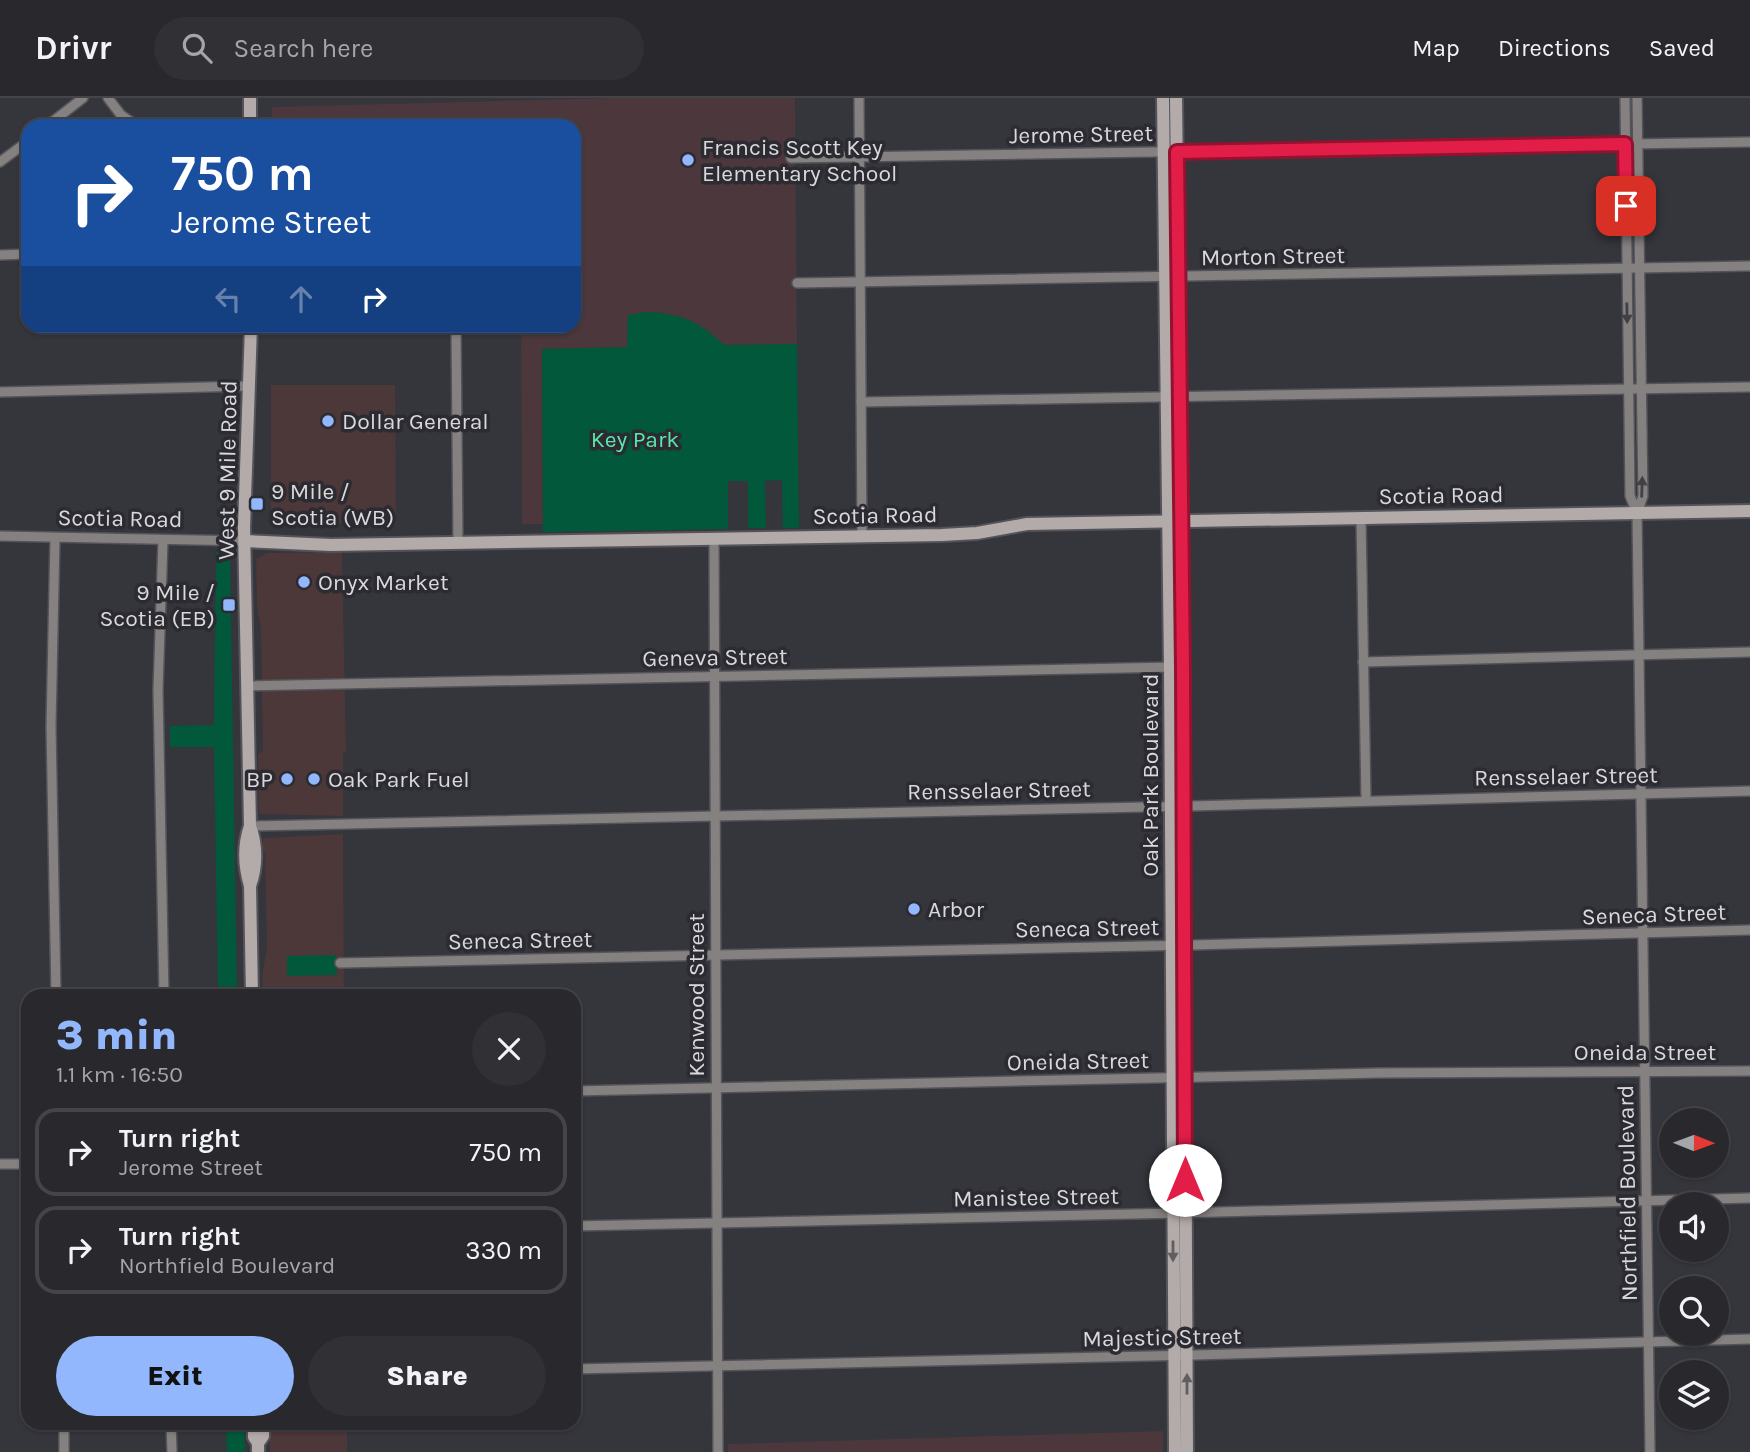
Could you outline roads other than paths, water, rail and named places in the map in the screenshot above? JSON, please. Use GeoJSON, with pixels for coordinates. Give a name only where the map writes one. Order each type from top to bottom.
{"type":"FeatureCollection","features":[{"type":"Feature","properties":{"kind":"street"},"geometry":{"type":"LineString","coordinates":[[56,119],[83,98]]}},
{"type":"Feature","properties":{"kind":"street"},"geometry":{"type":"LineString","coordinates":[[108,98],[127,119]]}},
{"type":"Feature","properties":{"kind":"street"},"geometry":{"type":"LineString","coordinates":[[250,98],[250,119]]}},
{"type":"Feature","properties":{"kind":"street"},"geometry":{"type":"LineString","coordinates":[[859,98],[862,536]]}},
{"type":"Feature","properties":{"kind":"street","name":"Oak Park Boulevard"},"geometry":{"type":"LineString","coordinates":[[1163,98],[1170,152],[1177,667],[1180,1356],[1175,1452]]}},
{"type":"Feature","properties":{"kind":"street","name":"Oak Park Boulevard"},"geometry":{"type":"LineString","coordinates":[[1170,152],[1176,98]]}},
{"type":"Feature","properties":{"kind":"street","name":"Northfield Boulevard"},"geometry":{"type":"LineString","coordinates":[[1625,98],[1630,496],[1637,513]]}},
{"type":"Feature","properties":{"kind":"street","name":"Northfield Boulevard"},"geometry":{"type":"LineString","coordinates":[[1637,98],[1643,496],[1637,513],[1638,654],[1650,1452]]}},
{"type":"Feature","properties":{"kind":"street","name":"Jerome Street"},"geometry":{"type":"LineString","coordinates":[[791,158],[1750,142]]}},
{"type":"Feature","properties":{"kind":"street"},"geometry":{"type":"LineString","coordinates":[[0,162],[21,146]]}},
{"type":"Feature","properties":{"kind":"street"},"geometry":{"type":"LineString","coordinates":[[0,255],[21,254]]}},
{"type":"Feature","properties":{"kind":"street","name":"Morton Street"},"geometry":{"type":"LineString","coordinates":[[797,283],[1750,266]]}},
{"type":"Feature","properties":{"kind":"street","name":"West 9 Mile Road"},"geometry":{"type":"LineString","coordinates":[[251,333],[245,541],[250,826],[255,847],[255,873],[250,886],[252,989]]}},
{"type":"Feature","properties":{"kind":"street"},"geometry":{"type":"LineString","coordinates":[[456,333],[458,543]]}},
{"type":"Feature","properties":{"kind":"street"},"geometry":{"type":"LineString","coordinates":[[0,392],[250,386]]}},
{"type":"Feature","properties":{"kind":"street"},"geometry":{"type":"LineString","coordinates":[[861,402],[1750,387]]}},
{"type":"Feature","properties":{"kind":"street","name":"Scotia Road"},"geometry":{"type":"LineString","coordinates":[[0,536],[331,545],[969,534],[1027,524],[1750,511]]}},
{"type":"Feature","properties":{"kind":"street"},"geometry":{"type":"LineString","coordinates":[[1361,518],[1366,801]]}},
{"type":"Feature","properties":{"kind":"street"},"geometry":{"type":"LineString","coordinates":[[55,538],[51,726],[55,989]]}},
{"type":"Feature","properties":{"kind":"street","name":"Kenwood Street"},"geometry":{"type":"LineString","coordinates":[[714,539],[718,1452]]}},
{"type":"Feature","properties":{"kind":"street"},"geometry":{"type":"LineString","coordinates":[[163,540],[158,690],[164,989]]}},
{"type":"Feature","properties":{"kind":"street"},"geometry":{"type":"LineString","coordinates":[[1363,662],[1750,652]]}},
{"type":"Feature","properties":{"kind":"street","name":"Geneva Street"},"geometry":{"type":"LineString","coordinates":[[247,686],[1177,667]]}},
{"type":"Feature","properties":{"kind":"street","name":"Rensselaer Street"},"geometry":{"type":"LineString","coordinates":[[250,826],[1750,791]]}},
{"type":"Feature","properties":{"kind":"street","name":"Seneca Street"},"geometry":{"type":"LineString","coordinates":[[340,963],[1750,930]]}},
{"type":"Feature","properties":{"kind":"street","name":"Oneida Street"},"geometry":{"type":"LineString","coordinates":[[581,1091],[1365,1073],[1750,1071]]}},
{"type":"Feature","properties":{"kind":"street"},"geometry":{"type":"LineString","coordinates":[[0,1164],[21,1164]]}},
{"type":"Feature","properties":{"kind":"street","name":"Manistee Street"},"geometry":{"type":"LineString","coordinates":[[581,1226],[1750,1198]]}},
{"type":"Feature","properties":{"kind":"street","name":"Majestic Street"},"geometry":{"type":"LineString","coordinates":[[581,1369],[1180,1356],[1750,1339]]}},
{"type":"Feature","properties":{"kind":"street","name":"Oak Park Boulevard"},"geometry":{"type":"LineString","coordinates":[[1180,1356],[1187,1452]]}},
{"type":"Feature","properties":{"kind":"street"},"geometry":{"type":"LineString","coordinates":[[64,1430],[64,1452]]}},
{"type":"Feature","properties":{"kind":"street"},"geometry":{"type":"LineString","coordinates":[[171,1430],[172,1452]]}},
{"type":"Feature","properties":{"kind":"street"},"geometry":{"type":"LineString","coordinates":[[254,1430],[258,1448]]}},
{"type":"Feature","properties":{"kind":"street"},"geometry":{"type":"LineString","coordinates":[[258,1448],[263,1430]]}},
{"type":"Feature","properties":{"kind":"place","name":"Francis Scott Key Elementary School"},"geometry":{"type":"Point","coordinates":[688,160]}},
{"type":"Feature","properties":{"kind":"place","name":"Dollar General"},"geometry":{"type":"Point","coordinates":[328,421]}},
{"type":"Feature","properties":{"kind":"place","name":"9 Mile / Scotia (WB)"},"geometry":{"type":"Point","coordinates":[257,504]}},
{"type":"Feature","properties":{"kind":"place","name":"Onyx Market"},"geometry":{"type":"Point","coordinates":[304,582]}},
{"type":"Feature","properties":{"kind":"place","name":"9 Mile / Scotia (EB)"},"geometry":{"type":"Point","coordinates":[229,605]}},
{"type":"Feature","properties":{"kind":"place","name":"BP"},"geometry":{"type":"Point","coordinates":[287,779]}},
{"type":"Feature","properties":{"kind":"place","name":"Oak Park Fuel"},"geometry":{"type":"Point","coordinates":[314,779]}},
{"type":"Feature","properties":{"kind":"place","name":"Arbor"},"geometry":{"type":"Point","coordinates":[914,909]}},
{"type":"Feature","properties":{"kind":"park label","name":"Key Park"},"geometry":{"type":"Point","coordinates":[635,439]}}]}
